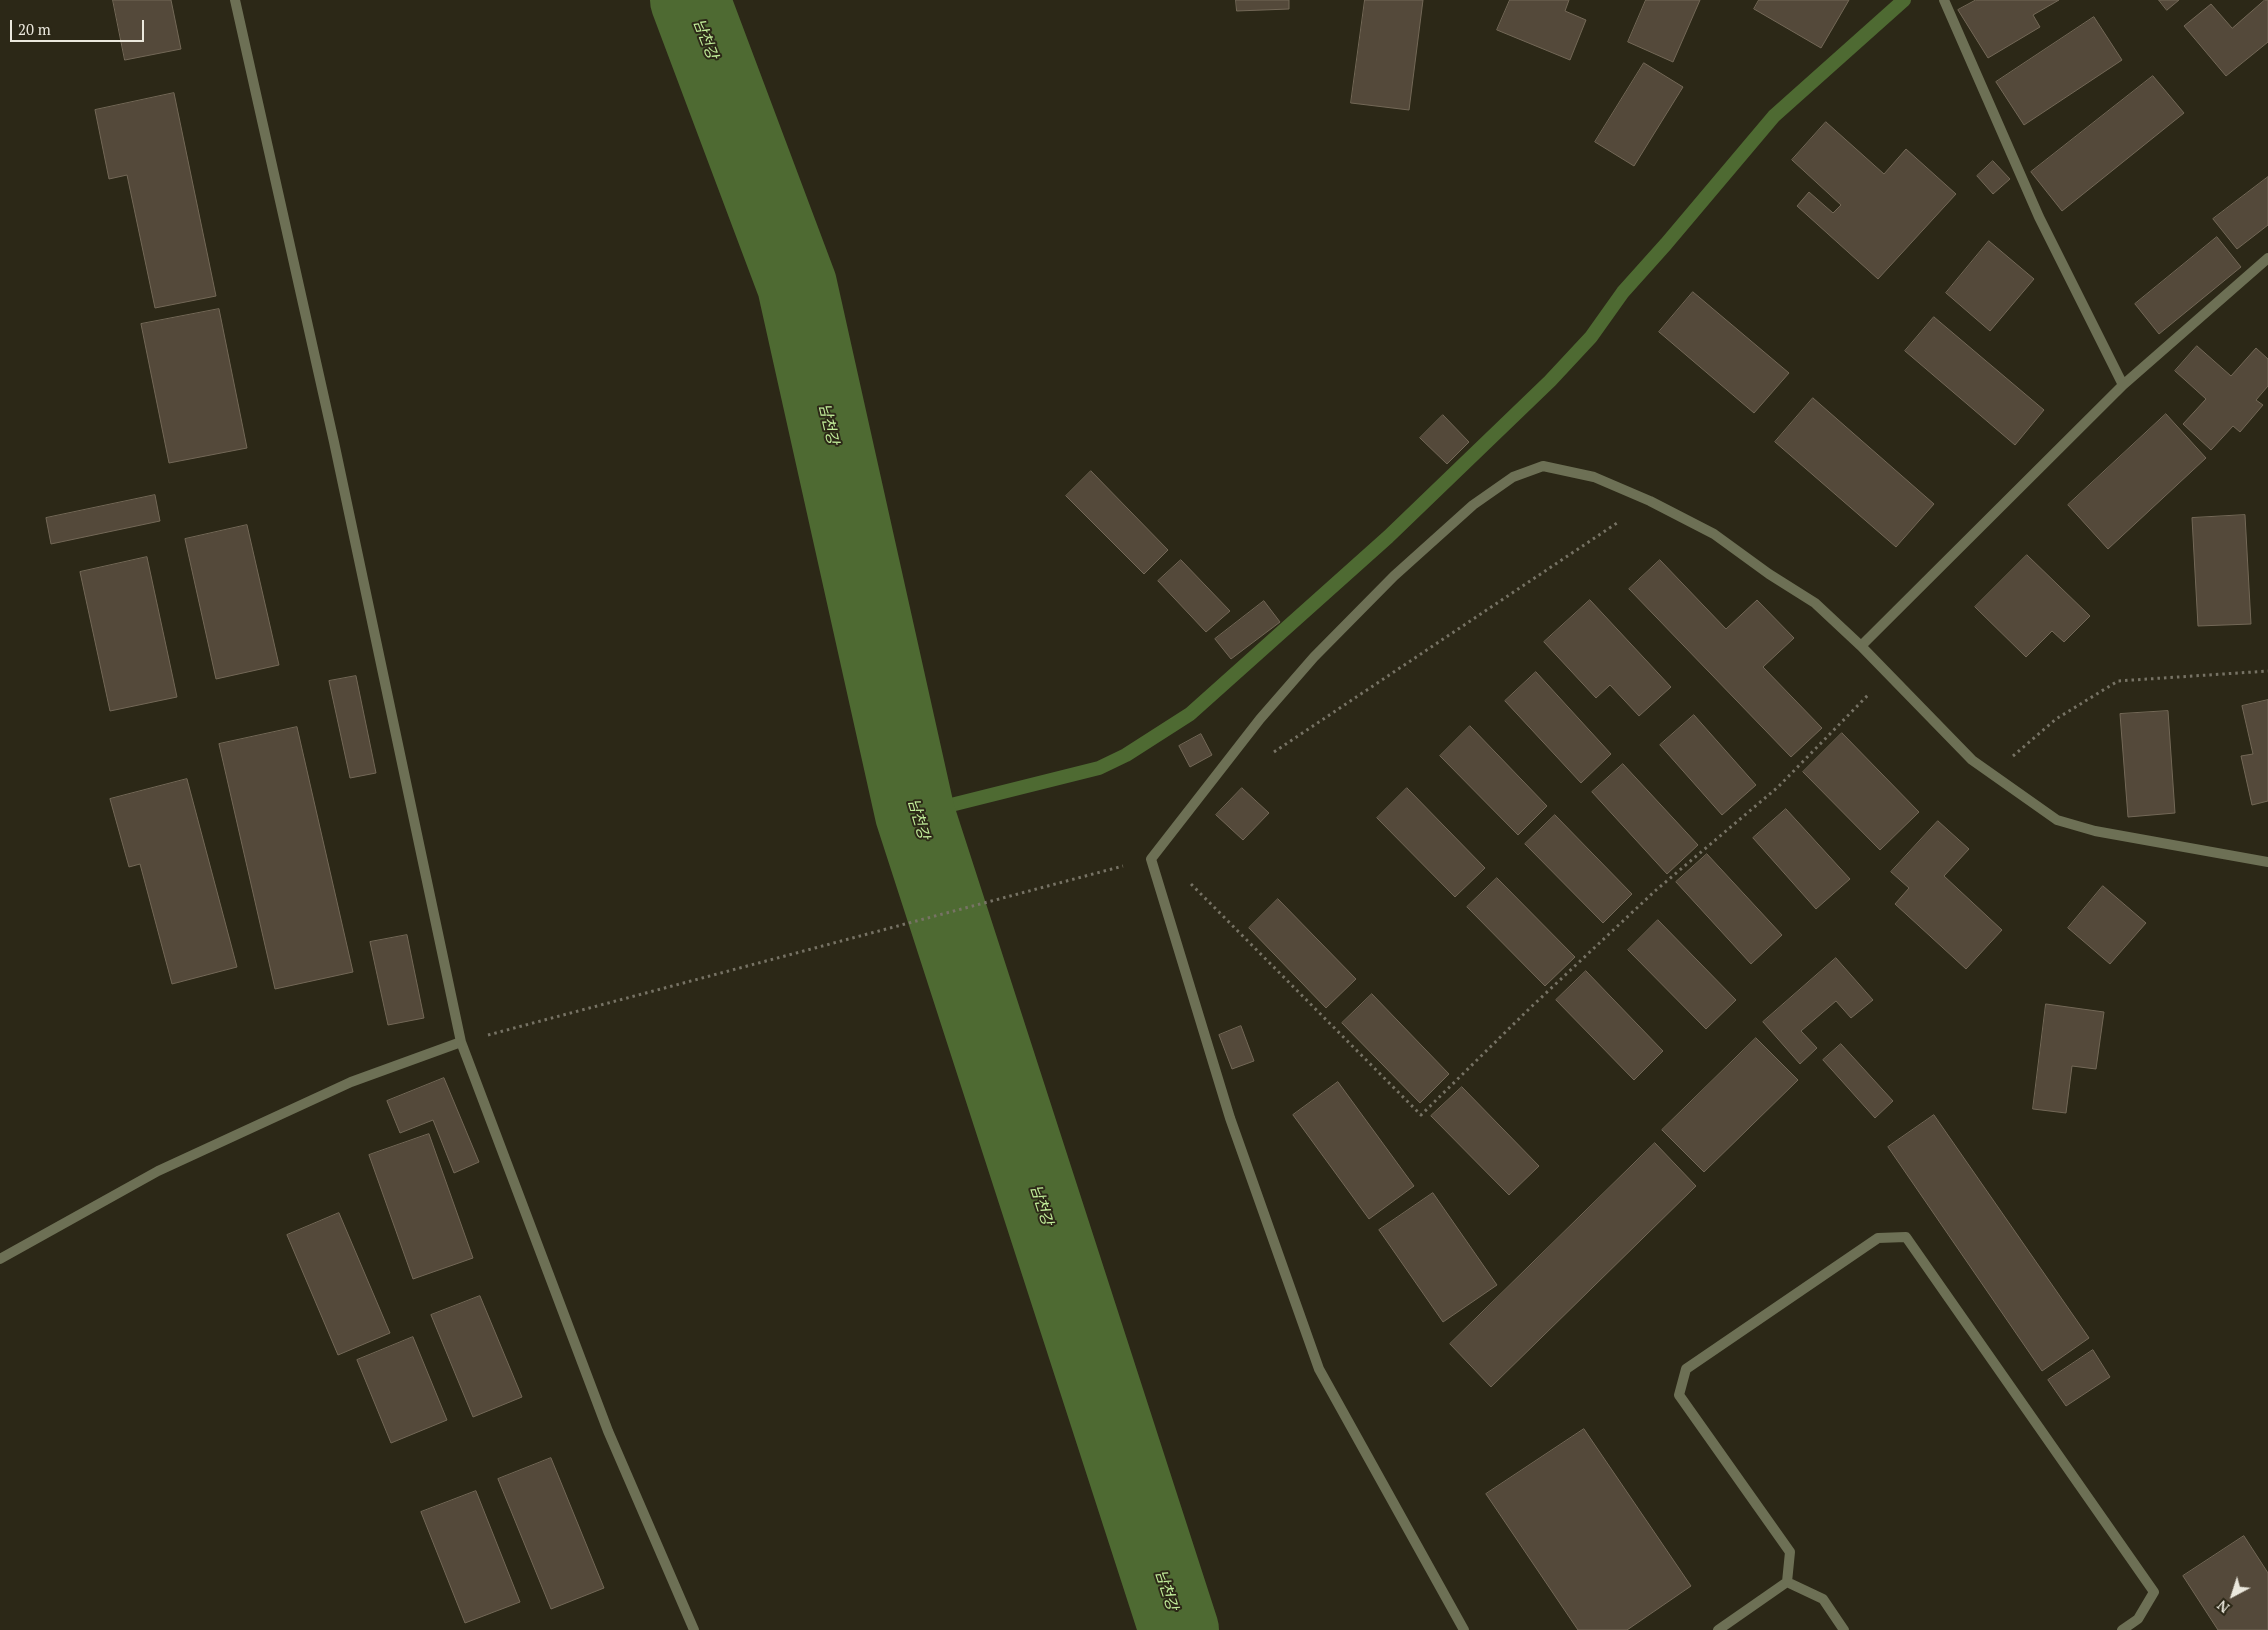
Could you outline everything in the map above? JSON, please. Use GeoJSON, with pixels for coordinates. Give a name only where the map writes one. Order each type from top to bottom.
{"type":"FeatureCollection","features":[{"type":"Feature","properties":{"kind":"street"},"geometry":{"type":"LineString","coordinates":[[235,0],[336,452],[461,1042],[608,1431],[694,1630]]}},
{"type":"Feature","properties":{"kind":"street"},"geometry":{"type":"LineString","coordinates":[[1944,0],[2039,216],[2123,385]]}},
{"type":"Feature","properties":{"kind":"street"},"geometry":{"type":"LineString","coordinates":[[1861,646],[2123,385],[2268,258]]}},
{"type":"Feature","properties":{"kind":"street"},"geometry":{"type":"LineString","coordinates":[[1464,1630],[1319,1369],[1230,1118],[1150,859],[1260,719],[1314,657],[1394,576],[1481,500],[1514,477],[1542,466],[1594,477],[1650,501],[1714,534],[1769,574],[1816,603],[1861,646],[1972,760],[2057,820],[2095,832],[2268,862]]}},
{"type":"Feature","properties":{"kind":"street"},"geometry":{"type":"LineString","coordinates":[[0,1259],[167,1167],[351,1082],[461,1042]]}},
{"type":"Feature","properties":{"kind":"street"},"geometry":{"type":"LineString","coordinates":[[1718,1630],[1787,1582],[1790,1552],[1679,1395],[1686,1368],[1878,1238],[1906,1237],[2154,1592],[2138,1619],[2122,1630]]}},
{"type":"Feature","properties":{"kind":"street"},"geometry":{"type":"LineString","coordinates":[[1787,1582],[1823,1599],[1844,1630]]}},
{"type":"Feature","properties":{"kind":"path"},"geometry":{"type":"LineString","coordinates":[[1269,755],[1650,501]]}},
{"type":"Feature","properties":{"kind":"path"},"geometry":{"type":"LineString","coordinates":[[1992,775],[2056,719],[2118,680],[2268,671]]}},
{"type":"Feature","properties":{"kind":"path"},"geometry":{"type":"LineString","coordinates":[[461,1042],[1150,859],[1189,882],[1421,1115],[1530,1008],[1655,891],[1778,787],[1888,674]]}},
{"type":"Feature","properties":{"kind":"building"},"geometry":{"type":"Polygon","coordinates":[[[113,0],[171,0],[181,49],[125,60],[113,0]]]}},
{"type":"Feature","properties":{"kind":"building"},"geometry":{"type":"Polygon","coordinates":[[[1236,0],[1289,0],[1289,9],[1237,11],[1236,0]]]}},
{"type":"Feature","properties":{"kind":"building"},"geometry":{"type":"Polygon","coordinates":[[[1365,0],[1423,0],[1409,110],[1351,103],[1365,0]]]}},
{"type":"Feature","properties":{"kind":"building"},"geometry":{"type":"Polygon","coordinates":[[[1510,0],[1569,0],[1565,11],[1586,20],[1570,60],[1497,30],[1510,0]]]}},
{"type":"Feature","properties":{"kind":"building"},"geometry":{"type":"Polygon","coordinates":[[[1646,0],[1700,0],[1673,62],[1628,42],[1646,0]]]}},
{"type":"Feature","properties":{"kind":"building"},"geometry":{"type":"Polygon","coordinates":[[[1759,0],[1849,0],[1821,48],[1754,9],[1759,0]]]}},
{"type":"Feature","properties":{"kind":"building"},"geometry":{"type":"Polygon","coordinates":[[[1976,0],[2059,0],[2033,15],[2040,27],[1988,58],[1958,10],[1976,0]]]}},
{"type":"Feature","properties":{"kind":"building"},"geometry":{"type":"Polygon","coordinates":[[[2159,0],[2179,0],[2167,10],[2159,0]]]}},
{"type":"Feature","properties":{"kind":"building"},"geometry":{"type":"Polygon","coordinates":[[[2265,0],[2268,0],[2268,42],[2226,76],[2184,26],[2211,4],[2232,28],[2265,0]]]}},
{"type":"Feature","properties":{"kind":"building"},"geometry":{"type":"Polygon","coordinates":[[[2094,17],[2122,60],[2024,125],[1996,82],[2094,17]]]}},
{"type":"Feature","properties":{"kind":"building"},"geometry":{"type":"Polygon","coordinates":[[[1644,63],[1683,87],[1634,166],[1595,142],[1644,63]]]}},
{"type":"Feature","properties":{"kind":"building"},"geometry":{"type":"Polygon","coordinates":[[[2153,76],[2184,113],[2062,211],[2031,172],[2153,76]]]}},
{"type":"Feature","properties":{"kind":"building"},"geometry":{"type":"Polygon","coordinates":[[[174,93],[216,296],[155,308],[127,175],[109,179],[95,110],[174,93]]]}},
{"type":"Feature","properties":{"kind":"building"},"geometry":{"type":"Polygon","coordinates":[[[1826,122],[1884,174],[1906,149],[1956,194],[1878,279],[1797,206],[1809,192],[1833,213],[1841,205],[1792,160],[1826,122]]]}},
{"type":"Feature","properties":{"kind":"building"},"geometry":{"type":"Polygon","coordinates":[[[1993,161],[2010,179],[1993,194],[1977,176],[1993,161]]]}},
{"type":"Feature","properties":{"kind":"building"},"geometry":{"type":"Polygon","coordinates":[[[2268,177],[2268,225],[2237,249],[2213,219],[2268,177]]]}},
{"type":"Feature","properties":{"kind":"building"},"geometry":{"type":"Polygon","coordinates":[[[2217,237],[2241,267],[2159,334],[2135,304],[2217,237]]]}},
{"type":"Feature","properties":{"kind":"building"},"geometry":{"type":"Polygon","coordinates":[[[1989,241],[2034,279],[1990,331],[1946,293],[1989,241]]]}},
{"type":"Feature","properties":{"kind":"building"},"geometry":{"type":"Polygon","coordinates":[[[1693,292],[1789,373],[1754,413],[1659,332],[1693,292]]]}},
{"type":"Feature","properties":{"kind":"building"},"geometry":{"type":"Polygon","coordinates":[[[219,309],[247,448],[169,463],[141,324],[219,309]]]}},
{"type":"Feature","properties":{"kind":"building"},"geometry":{"type":"Polygon","coordinates":[[[1934,317],[2044,410],[2015,445],[1905,351],[1934,317]]]}},
{"type":"Feature","properties":{"kind":"building"},"geometry":{"type":"Polygon","coordinates":[[[2197,346],[2231,376],[2256,348],[2268,359],[2268,386],[2256,400],[2263,405],[2240,432],[2233,426],[2211,450],[2183,424],[2206,399],[2175,371],[2197,346]]]}},
{"type":"Feature","properties":{"kind":"building"},"geometry":{"type":"Polygon","coordinates":[[[1813,398],[1934,504],[1896,547],[1775,442],[1813,398]]]}},
{"type":"Feature","properties":{"kind":"building"},"geometry":{"type":"Polygon","coordinates":[[[2166,414],[2206,458],[2108,549],[2068,505],[2166,414]]]}},
{"type":"Feature","properties":{"kind":"building"},"geometry":{"type":"Polygon","coordinates":[[[1443,415],[1469,442],[1447,464],[1420,438],[1443,415]]]}},
{"type":"Feature","properties":{"kind":"building"},"geometry":{"type":"Polygon","coordinates":[[[1091,471],[1168,550],[1144,574],[1066,496],[1091,471]]]}},
{"type":"Feature","properties":{"kind":"building"},"geometry":{"type":"Polygon","coordinates":[[[155,495],[160,521],[51,544],[46,518],[155,495]]]}},
{"type":"Feature","properties":{"kind":"building"},"geometry":{"type":"Polygon","coordinates":[[[2245,515],[2251,624],[2198,626],[2192,518],[2245,515]]]}},
{"type":"Feature","properties":{"kind":"building"},"geometry":{"type":"Polygon","coordinates":[[[247,525],[279,665],[216,679],[185,539],[247,525]]]}},
{"type":"Feature","properties":{"kind":"building"},"geometry":{"type":"Polygon","coordinates":[[[2027,555],[2090,616],[2064,642],[2052,631],[2026,657],[1975,607],[2027,555]]]}},
{"type":"Feature","properties":{"kind":"building"},"geometry":{"type":"Polygon","coordinates":[[[147,557],[177,697],[110,711],[80,572],[147,557]]]}},
{"type":"Feature","properties":{"kind":"building"},"geometry":{"type":"Polygon","coordinates":[[[1181,560],[1230,611],[1206,632],[1158,581],[1181,560]]]}},
{"type":"Feature","properties":{"kind":"building"},"geometry":{"type":"Polygon","coordinates":[[[1660,560],[1726,629],[1757,600],[1794,638],[1763,667],[1822,728],[1791,757],[1629,589],[1660,560]]]}},
{"type":"Feature","properties":{"kind":"building"},"geometry":{"type":"Polygon","coordinates":[[[1590,600],[1671,687],[1639,716],[1610,685],[1596,698],[1544,642],[1590,600]]]}},
{"type":"Feature","properties":{"kind":"building"},"geometry":{"type":"Polygon","coordinates":[[[1264,601],[1280,622],[1231,659],[1215,639],[1264,601]]]}},
{"type":"Feature","properties":{"kind":"building"},"geometry":{"type":"Polygon","coordinates":[[[1536,672],[1611,754],[1581,783],[1505,701],[1536,672]]]}},
{"type":"Feature","properties":{"kind":"building"},"geometry":{"type":"Polygon","coordinates":[[[356,676],[376,773],[350,778],[329,681],[356,676]]]}},
{"type":"Feature","properties":{"kind":"building"},"geometry":{"type":"Polygon","coordinates":[[[2268,700],[2268,801],[2252,805],[2241,756],[2253,754],[2242,706],[2268,700]]]}},
{"type":"Feature","properties":{"kind":"building"},"geometry":{"type":"Polygon","coordinates":[[[2168,711],[2175,813],[2128,817],[2120,714],[2168,711]]]}},
{"type":"Feature","properties":{"kind":"building"},"geometry":{"type":"Polygon","coordinates":[[[1694,715],[1756,785],[1722,815],[1660,745],[1694,715]]]}},
{"type":"Feature","properties":{"kind":"building"},"geometry":{"type":"Polygon","coordinates":[[[1470,726],[1547,806],[1518,835],[1440,756],[1470,726]]]}},
{"type":"Feature","properties":{"kind":"building"},"geometry":{"type":"Polygon","coordinates":[[[297,727],[353,972],[275,989],[219,744],[297,727]]]}},
{"type":"Feature","properties":{"kind":"building"},"geometry":{"type":"Polygon","coordinates":[[[1842,733],[1919,812],[1880,850],[1803,772],[1842,733]]]}},
{"type":"Feature","properties":{"kind":"building"},"geometry":{"type":"Polygon","coordinates":[[[1201,734],[1212,755],[1190,767],[1179,746],[1201,734]]]}},
{"type":"Feature","properties":{"kind":"building"},"geometry":{"type":"Polygon","coordinates":[[[1623,764],[1698,845],[1667,874],[1592,792],[1623,764]]]}},
{"type":"Feature","properties":{"kind":"building"},"geometry":{"type":"Polygon","coordinates":[[[187,779],[237,967],[172,984],[140,864],[129,867],[110,799],[187,779]]]}},
{"type":"Feature","properties":{"kind":"building"},"geometry":{"type":"Polygon","coordinates":[[[1242,788],[1269,813],[1243,840],[1216,815],[1242,788]]]}},
{"type":"Feature","properties":{"kind":"building"},"geometry":{"type":"Polygon","coordinates":[[[1407,788],[1485,868],[1455,897],[1377,818],[1407,788]]]}},
{"type":"Feature","properties":{"kind":"building"},"geometry":{"type":"Polygon","coordinates":[[[1786,809],[1850,879],[1816,909],[1753,838],[1786,809]]]}},
{"type":"Feature","properties":{"kind":"building"},"geometry":{"type":"Polygon","coordinates":[[[1555,815],[1632,894],[1603,923],[1525,844],[1555,815]]]}},
{"type":"Feature","properties":{"kind":"building"},"geometry":{"type":"Polygon","coordinates":[[[1938,821],[1969,849],[1944,876],[2002,930],[1966,969],[1895,904],[1909,888],[1891,872],[1938,821]]]}},
{"type":"Feature","properties":{"kind":"building"},"geometry":{"type":"Polygon","coordinates":[[[1707,854],[1782,935],[1751,964],[1676,882],[1707,854]]]}},
{"type":"Feature","properties":{"kind":"building"},"geometry":{"type":"Polygon","coordinates":[[[1497,878],[1575,957],[1545,986],[1467,907],[1497,878]]]}},
{"type":"Feature","properties":{"kind":"building"},"geometry":{"type":"Polygon","coordinates":[[[2103,886],[2146,923],[2110,964],[2068,928],[2103,886]]]}},
{"type":"Feature","properties":{"kind":"building"},"geometry":{"type":"Polygon","coordinates":[[[1278,899],[1356,979],[1326,1008],[1249,928],[1278,899]]]}},
{"type":"Feature","properties":{"kind":"building"},"geometry":{"type":"Polygon","coordinates":[[[1658,920],[1736,1000],[1706,1029],[1628,950],[1658,920]]]}},
{"type":"Feature","properties":{"kind":"building"},"geometry":{"type":"Polygon","coordinates":[[[407,935],[424,1018],[388,1025],[370,942],[407,935]]]}},
{"type":"Feature","properties":{"kind":"building"},"geometry":{"type":"Polygon","coordinates":[[[1836,958],[1873,1000],[1851,1018],[1836,1001],[1801,1031],[1817,1048],[1800,1064],[1763,1022],[1836,958]]]}},
{"type":"Feature","properties":{"kind":"building"},"geometry":{"type":"Polygon","coordinates":[[[1586,971],[1663,1051],[1634,1080],[1556,1000],[1586,971]]]}},
{"type":"Feature","properties":{"kind":"building"},"geometry":{"type":"Polygon","coordinates":[[[1372,994],[1449,1074],[1420,1103],[1342,1023],[1372,994]]]}},
{"type":"Feature","properties":{"kind":"building"},"geometry":{"type":"Polygon","coordinates":[[[2046,1004],[2104,1012],[2096,1069],[2072,1066],[2066,1113],[2033,1109],[2046,1004]]]}},
{"type":"Feature","properties":{"kind":"building"},"geometry":{"type":"Polygon","coordinates":[[[1241,1026],[1254,1061],[1232,1069],[1219,1035],[1241,1026]]]}},
{"type":"Feature","properties":{"kind":"building"},"geometry":{"type":"Polygon","coordinates":[[[1756,1038],[1798,1080],[1704,1172],[1662,1130],[1756,1038]]]}},
{"type":"Feature","properties":{"kind":"building"},"geometry":{"type":"Polygon","coordinates":[[[1841,1044],[1893,1101],[1875,1118],[1823,1060],[1841,1044]]]}},
{"type":"Feature","properties":{"kind":"building"},"geometry":{"type":"Polygon","coordinates":[[[444,1078],[479,1162],[454,1173],[433,1120],[400,1133],[387,1101],[444,1078]]]}},
{"type":"Feature","properties":{"kind":"building"},"geometry":{"type":"Polygon","coordinates":[[[1338,1082],[1414,1186],[1369,1219],[1293,1115],[1338,1082]]]}},
{"type":"Feature","properties":{"kind":"building"},"geometry":{"type":"Polygon","coordinates":[[[1462,1087],[1539,1166],[1509,1195],[1431,1116],[1462,1087]]]}},
{"type":"Feature","properties":{"kind":"building"},"geometry":{"type":"Polygon","coordinates":[[[1934,1115],[2089,1338],[2042,1371],[1888,1147],[1934,1115]]]}},
{"type":"Feature","properties":{"kind":"building"},"geometry":{"type":"Polygon","coordinates":[[[429,1134],[473,1258],[413,1279],[369,1155],[429,1134]]]}},
{"type":"Feature","properties":{"kind":"building"},"geometry":{"type":"Polygon","coordinates":[[[1655,1143],[1696,1186],[1491,1387],[1450,1344],[1655,1143]]]}},
{"type":"Feature","properties":{"kind":"building"},"geometry":{"type":"Polygon","coordinates":[[[1433,1193],[1497,1285],[1443,1322],[1379,1230],[1433,1193]]]}},
{"type":"Feature","properties":{"kind":"building"},"geometry":{"type":"Polygon","coordinates":[[[339,1213],[390,1333],[338,1355],[287,1235],[339,1213]]]}},
{"type":"Feature","properties":{"kind":"building"},"geometry":{"type":"Polygon","coordinates":[[[480,1296],[522,1397],[473,1417],[431,1315],[480,1296]]]}},
{"type":"Feature","properties":{"kind":"building"},"geometry":{"type":"Polygon","coordinates":[[[413,1337],[447,1420],[391,1443],[357,1360],[413,1337]]]}},
{"type":"Feature","properties":{"kind":"building"},"geometry":{"type":"Polygon","coordinates":[[[2093,1350],[2110,1377],[2066,1406],[2048,1380],[2093,1350]]]}},
{"type":"Feature","properties":{"kind":"building"},"geometry":{"type":"Polygon","coordinates":[[[1584,1429],[1691,1586],[1627,1630],[1578,1630],[1486,1494],[1584,1429]]]}},
{"type":"Feature","properties":{"kind":"building"},"geometry":{"type":"Polygon","coordinates":[[[551,1458],[604,1588],[551,1609],[498,1479],[551,1458]]]}},
{"type":"Feature","properties":{"kind":"building"},"geometry":{"type":"Polygon","coordinates":[[[476,1491],[520,1602],[465,1623],[421,1512],[476,1491]]]}},
{"type":"Feature","properties":{"kind":"building"},"geometry":{"type":"Polygon","coordinates":[[[2244,1536],[2268,1573],[2268,1630],[2218,1630],[2183,1576],[2244,1536]]]}},
{"type":"Feature","properties":{"kind":"waterway","name":"남천강"},"geometry":{"type":"LineString","coordinates":[[690,0],[797,285],[915,814],[1179,1630]]}},
{"type":"Feature","properties":{"kind":"waterway"},"geometry":{"type":"LineString","coordinates":[[915,814],[1099,768],[1126,755],[1190,714],[1388,537],[1550,381],[1591,337],[1623,292],[1774,116],[1904,0]]}}]}
